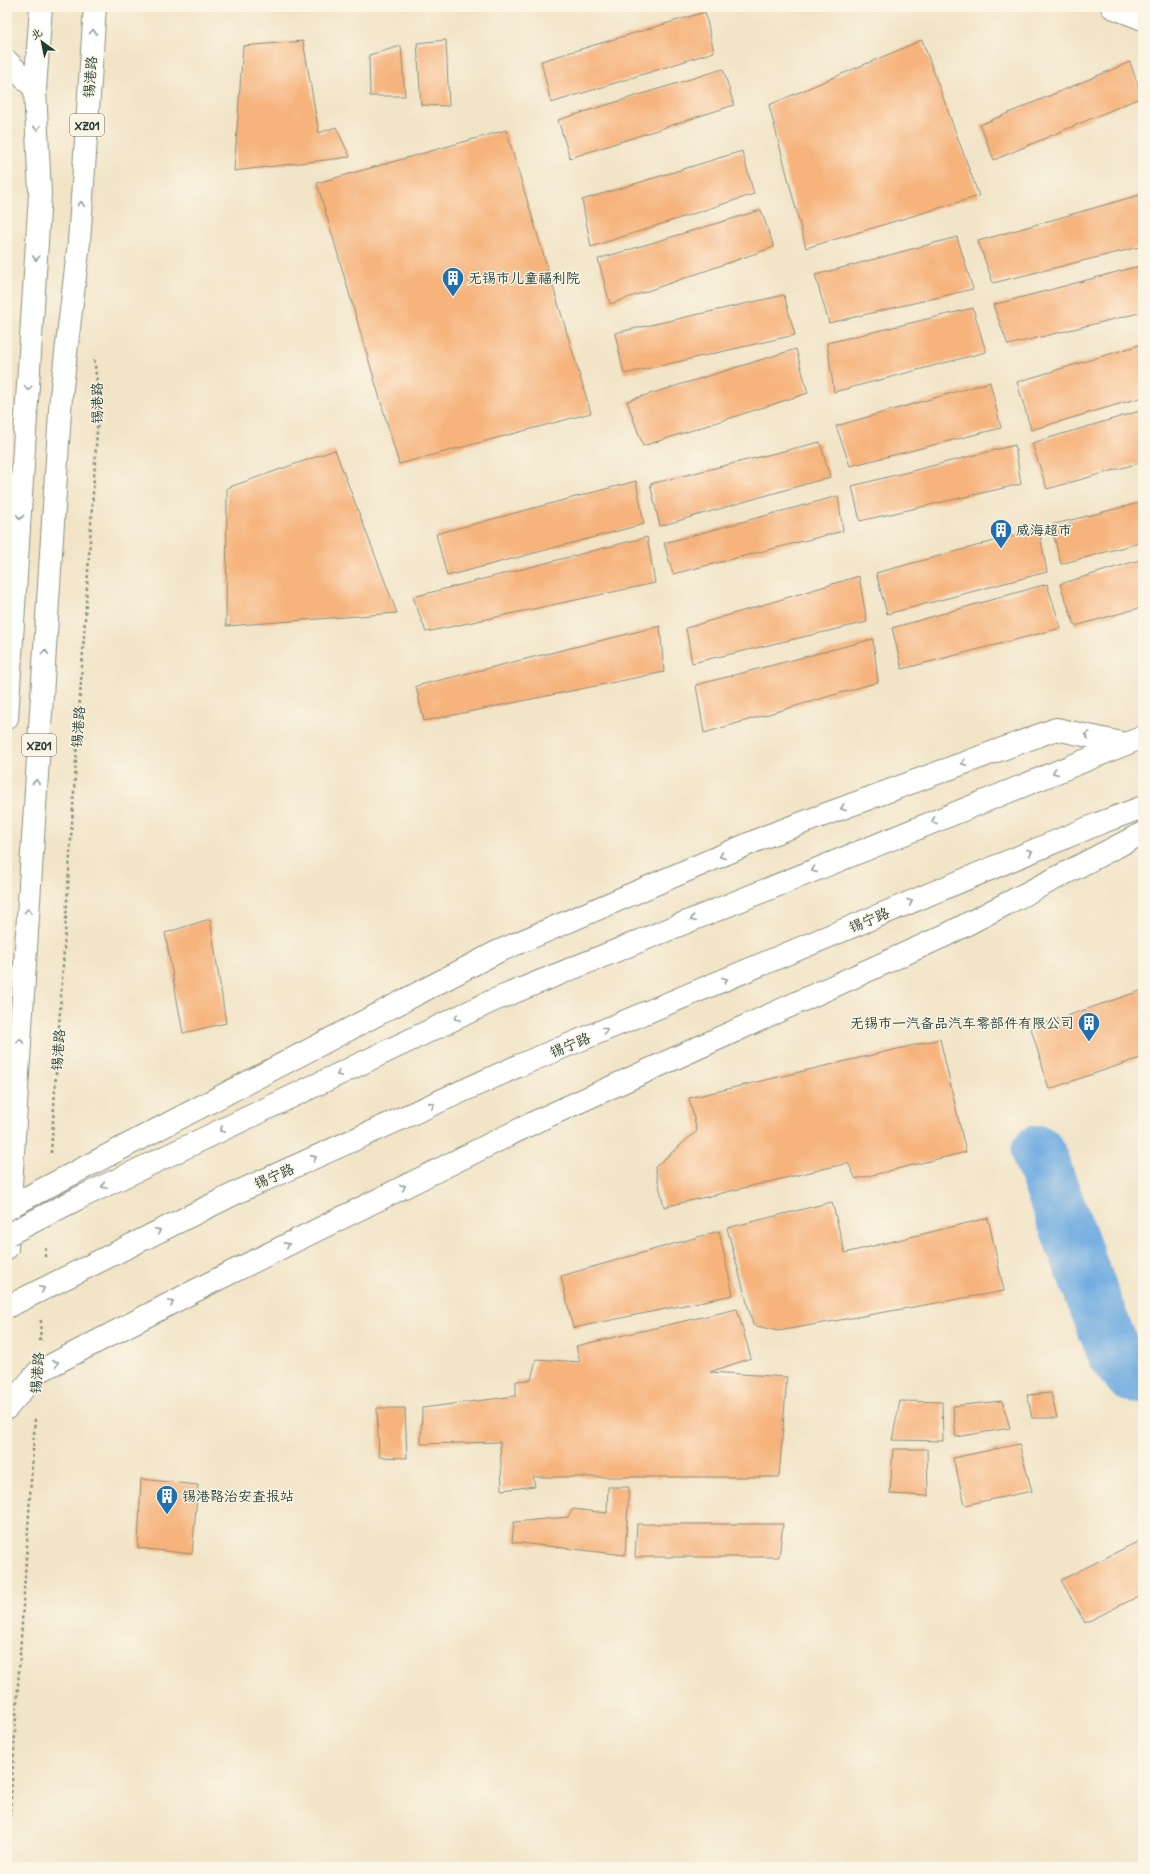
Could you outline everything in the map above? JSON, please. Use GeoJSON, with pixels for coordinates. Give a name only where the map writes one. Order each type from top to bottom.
{"type":"FeatureCollection","features":[{"type":"Feature","properties":{"kind":"main road"},"geometry":{"type":"LineString","coordinates":[[7,718],[40,194],[35,89],[41,7]]}},
{"type":"Feature","properties":{"kind":"main road","name":"锡港路"},"geometry":{"type":"LineString","coordinates":[[7,1248],[8,1207],[61,396],[79,242],[95,7]]}},
{"type":"Feature","properties":{"kind":"main road"},"geometry":{"type":"LineString","coordinates":[[1112,7],[1143,19]]}},
{"type":"Feature","properties":{"kind":"main road"},"geometry":{"type":"LineString","coordinates":[[7,61],[35,89]]}},
{"type":"Feature","properties":{"kind":"main road"},"geometry":{"type":"LineString","coordinates":[[8,1207],[497,952],[767,836],[1056,729],[1134,740]]}},
{"type":"Feature","properties":{"kind":"main road"},"geometry":{"type":"LineString","coordinates":[[7,1235],[77,1199],[492,1001],[1134,740]]}},
{"type":"Feature","properties":{"kind":"main road","name":"锡宁路"},"geometry":{"type":"LineString","coordinates":[[7,1306],[240,1191],[518,1066],[1100,823],[1143,807]]}},
{"type":"Feature","properties":{"kind":"main road"},"geometry":{"type":"LineString","coordinates":[[7,1408],[38,1372],[212,1282],[539,1120],[946,935],[1143,833]]}},
{"type":"Feature","properties":{"kind":"path","name":"锡港路"},"geometry":{"type":"LineString","coordinates":[[49,1186],[99,399],[93,352]]}},
{"type":"Feature","properties":{"kind":"path"},"geometry":{"type":"LineString","coordinates":[[44,1264],[46,1240]]}},
{"type":"Feature","properties":{"kind":"path","name":"锡港路"},"geometry":{"type":"LineString","coordinates":[[7,1858],[41,1318]]}},
{"type":"Feature","properties":{"kind":"building"},"geometry":{"type":"Polygon","coordinates":[[[705,12],[714,52],[551,103],[541,61],[705,12]]]}},
{"type":"Feature","properties":{"kind":"building"},"geometry":{"type":"Polygon","coordinates":[[[446,40],[449,106],[421,105],[417,43],[446,40]]]}},
{"type":"Feature","properties":{"kind":"building"},"geometry":{"type":"Polygon","coordinates":[[[922,40],[979,196],[806,248],[769,105],[922,40]]]}},
{"type":"Feature","properties":{"kind":"building"},"geometry":{"type":"Polygon","coordinates":[[[303,41],[319,133],[336,127],[350,157],[234,171],[243,46],[303,41]]]}},
{"type":"Feature","properties":{"kind":"building"},"geometry":{"type":"Polygon","coordinates":[[[401,46],[405,96],[370,96],[369,55],[401,46]]]}},
{"type":"Feature","properties":{"kind":"building"},"geometry":{"type":"Polygon","coordinates":[[[1130,62],[1142,97],[994,160],[980,125],[1130,62]]]}},
{"type":"Feature","properties":{"kind":"building"},"geometry":{"type":"Polygon","coordinates":[[[723,69],[734,105],[570,158],[558,120],[723,69]]]}},
{"type":"Feature","properties":{"kind":"building","name":"无锡市儿童福利院"},"geometry":{"type":"Polygon","coordinates":[[[506,130],[591,413],[399,464],[317,183],[506,130]]]}},
{"type":"Feature","properties":{"kind":"building"},"geometry":{"type":"Polygon","coordinates":[[[742,151],[754,194],[591,247],[582,200],[742,151]]]}},
{"type":"Feature","properties":{"kind":"building"},"geometry":{"type":"Polygon","coordinates":[[[1143,194],[1143,246],[993,283],[978,241],[1143,194]]]}},
{"type":"Feature","properties":{"kind":"building"},"geometry":{"type":"Polygon","coordinates":[[[761,210],[774,247],[610,304],[598,259],[761,210]]]}},
{"type":"Feature","properties":{"kind":"building"},"geometry":{"type":"Polygon","coordinates":[[[957,237],[973,289],[829,323],[815,275],[957,237]]]}},
{"type":"Feature","properties":{"kind":"building"},"geometry":{"type":"Polygon","coordinates":[[[1143,265],[1143,312],[1008,345],[993,305],[1143,265]]]}},
{"type":"Feature","properties":{"kind":"building"},"geometry":{"type":"Polygon","coordinates":[[[784,295],[795,335],[624,374],[615,333],[784,295]]]}},
{"type":"Feature","properties":{"kind":"building"},"geometry":{"type":"Polygon","coordinates":[[[973,308],[986,352],[834,392],[827,343],[973,308]]]}},
{"type":"Feature","properties":{"kind":"building"},"geometry":{"type":"Polygon","coordinates":[[[1143,344],[1143,397],[1031,430],[1017,382],[1143,344]]]}},
{"type":"Feature","properties":{"kind":"building"},"geometry":{"type":"Polygon","coordinates":[[[796,349],[808,393],[643,446],[627,401],[796,349]]]}},
{"type":"Feature","properties":{"kind":"building"},"geometry":{"type":"Polygon","coordinates":[[[990,382],[1001,428],[850,466],[836,426],[990,382]]]}},
{"type":"Feature","properties":{"kind":"building"},"geometry":{"type":"Polygon","coordinates":[[[1143,410],[1143,462],[1047,489],[1032,443],[1143,410]]]}},
{"type":"Feature","properties":{"kind":"building"},"geometry":{"type":"Polygon","coordinates":[[[820,442],[830,477],[660,526],[650,484],[820,442]]]}},
{"type":"Feature","properties":{"kind":"building"},"geometry":{"type":"Polygon","coordinates":[[[1015,445],[1021,484],[860,521],[852,486],[1015,445]]]}},
{"type":"Feature","properties":{"kind":"building"},"geometry":{"type":"Polygon","coordinates":[[[335,450],[397,613],[226,626],[227,488],[335,450]]]}},
{"type":"Feature","properties":{"kind":"building"},"geometry":{"type":"Polygon","coordinates":[[[636,481],[644,524],[447,576],[436,534],[636,481]]]}},
{"type":"Feature","properties":{"kind":"building"},"geometry":{"type":"Polygon","coordinates":[[[838,496],[843,531],[673,574],[664,543],[838,496]]]}},
{"type":"Feature","properties":{"kind":"building"},"geometry":{"type":"Polygon","coordinates":[[[1143,502],[1143,542],[1061,564],[1051,525],[1143,502]]]}},
{"type":"Feature","properties":{"kind":"building","name":"威海超市"},"geometry":{"type":"Polygon","coordinates":[[[1039,529],[1047,572],[887,614],[876,573],[1039,529]]]}},
{"type":"Feature","properties":{"kind":"building"},"geometry":{"type":"Polygon","coordinates":[[[647,537],[655,583],[426,632],[413,597],[647,537]]]}},
{"type":"Feature","properties":{"kind":"building"},"geometry":{"type":"Polygon","coordinates":[[[1143,559],[1143,607],[1075,626],[1060,584],[1143,559]]]}},
{"type":"Feature","properties":{"kind":"building"},"geometry":{"type":"Polygon","coordinates":[[[859,576],[867,622],[692,663],[686,628],[859,576]]]}},
{"type":"Feature","properties":{"kind":"building"},"geometry":{"type":"Polygon","coordinates":[[[1047,584],[1061,628],[902,669],[892,628],[1047,584]]]}},
{"type":"Feature","properties":{"kind":"building"},"geometry":{"type":"Polygon","coordinates":[[[660,626],[664,672],[424,721],[416,686],[660,626]]]}},
{"type":"Feature","properties":{"kind":"building"},"geometry":{"type":"Polygon","coordinates":[[[873,639],[878,682],[704,733],[696,685],[873,639]]]}},
{"type":"Feature","properties":{"kind":"building"},"geometry":{"type":"Polygon","coordinates":[[[210,919],[226,1023],[183,1033],[165,933],[210,919]]]}},
{"type":"Feature","properties":{"kind":"building","name":"无锡市一汽备品汽车零部件有限公司"},"geometry":{"type":"Polygon","coordinates":[[[1143,990],[1143,1057],[1049,1089],[1031,1028],[1143,990]]]}},
{"type":"Feature","properties":{"kind":"building"},"geometry":{"type":"Polygon","coordinates":[[[940,1039],[966,1152],[856,1179],[848,1163],[664,1207],[655,1167],[697,1131],[689,1098],[940,1039]]]}},
{"type":"Feature","properties":{"kind":"building"},"geometry":{"type":"Polygon","coordinates":[[[832,1202],[845,1253],[988,1218],[1004,1291],[778,1331],[753,1325],[727,1228],[832,1202]]]}},
{"type":"Feature","properties":{"kind":"building"},"geometry":{"type":"Polygon","coordinates":[[[719,1231],[733,1295],[573,1328],[561,1276],[719,1231]]]}},
{"type":"Feature","properties":{"kind":"building"},"geometry":{"type":"Polygon","coordinates":[[[737,1309],[751,1358],[710,1372],[787,1377],[779,1477],[533,1477],[535,1486],[502,1490],[500,1442],[421,1444],[422,1408],[516,1396],[516,1381],[531,1380],[536,1359],[580,1362],[576,1346],[737,1309]]]}},
{"type":"Feature","properties":{"kind":"building"},"geometry":{"type":"Polygon","coordinates":[[[1051,1393],[1057,1418],[1032,1418],[1027,1395],[1051,1393]]]}},
{"type":"Feature","properties":{"kind":"building"},"geometry":{"type":"Polygon","coordinates":[[[900,1401],[942,1402],[943,1441],[892,1440],[900,1401]]]}},
{"type":"Feature","properties":{"kind":"building"},"geometry":{"type":"Polygon","coordinates":[[[1002,1401],[1010,1428],[956,1437],[953,1406],[1002,1401]]]}},
{"type":"Feature","properties":{"kind":"building"},"geometry":{"type":"Polygon","coordinates":[[[377,1408],[405,1408],[407,1458],[379,1457],[377,1408]]]}},
{"type":"Feature","properties":{"kind":"building"},"geometry":{"type":"Polygon","coordinates":[[[1019,1444],[1032,1491],[965,1505],[953,1458],[1019,1444]]]}},
{"type":"Feature","properties":{"kind":"building"},"geometry":{"type":"Polygon","coordinates":[[[893,1449],[927,1449],[928,1496],[890,1494],[893,1449]]]}},
{"type":"Feature","properties":{"kind":"building","name":"锡港路治安查报站"},"geometry":{"type":"Polygon","coordinates":[[[141,1479],[198,1485],[192,1554],[138,1548],[141,1479]]]}},
{"type":"Feature","properties":{"kind":"building"},"geometry":{"type":"Polygon","coordinates":[[[608,1487],[629,1487],[625,1555],[512,1542],[514,1522],[568,1517],[573,1509],[607,1513],[608,1487]]]}},
{"type":"Feature","properties":{"kind":"building"},"geometry":{"type":"Polygon","coordinates":[[[637,1524],[783,1524],[779,1557],[635,1557],[637,1524]]]}},
{"type":"Feature","properties":{"kind":"building"},"geometry":{"type":"Polygon","coordinates":[[[1143,1539],[1143,1594],[1085,1623],[1061,1580],[1143,1539]]]}},
{"type":"Feature","properties":{"kind":"waterway"},"geometry":{"type":"LineString","coordinates":[[1038,1152],[1114,1353],[1131,1375],[1143,1376]]}},
{"type":"Feature","properties":{"kind":"place","name":"无锡市儿童福利院"},"geometry":{"type":"Point","coordinates":[453,298]}},
{"type":"Feature","properties":{"kind":"place","name":"威海超市"},"geometry":{"type":"Point","coordinates":[1001,550]}},
{"type":"Feature","properties":{"kind":"place","name":"无锡市一汽备品汽车零部件有限公司"},"geometry":{"type":"Point","coordinates":[1089,1042]}},
{"type":"Feature","properties":{"kind":"place","name":"锡港路治安查报站"},"geometry":{"type":"Point","coordinates":[167,1516]}}]}
